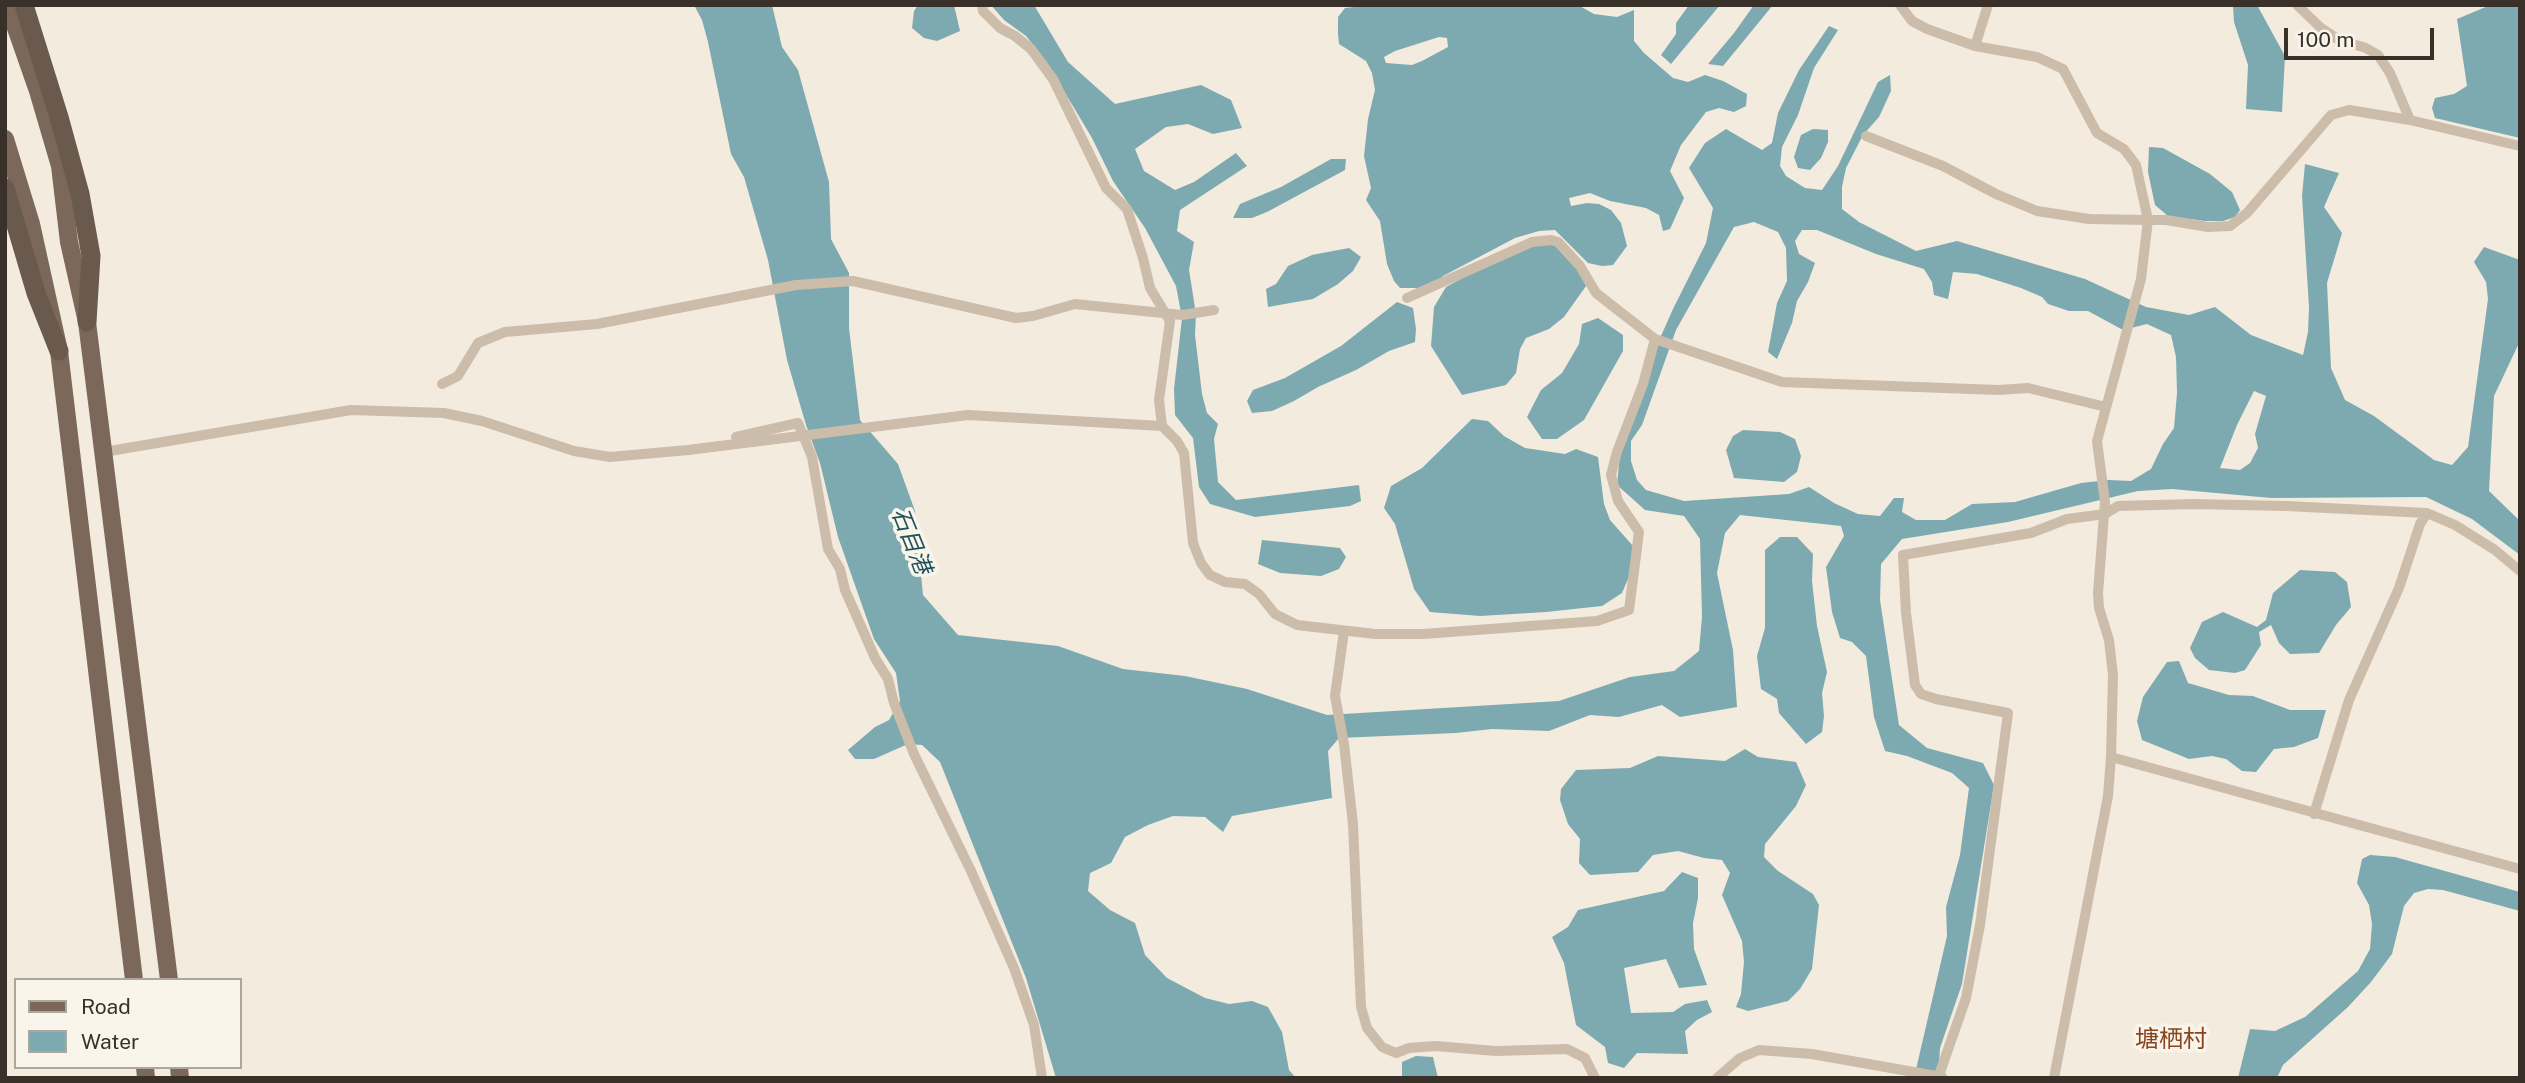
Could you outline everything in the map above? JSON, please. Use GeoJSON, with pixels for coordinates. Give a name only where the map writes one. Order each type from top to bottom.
{"type":"FeatureCollection","features":[{"type":"Feature","properties":{"kind":"highway"},"geometry":{"type":"LineString","coordinates":[[24,5],[80,194],[91,256],[87,322]]}},
{"type":"Feature","properties":{"kind":"highway"},"geometry":{"type":"LineString","coordinates":[[5,188],[36,293],[59,351]]}},
{"type":"Feature","properties":{"kind":"main road"},"geometry":{"type":"LineString","coordinates":[[8,5],[60,166],[69,242],[87,322],[169,978]]}},
{"type":"Feature","properties":{"kind":"main road"},"geometry":{"type":"LineString","coordinates":[[5,139],[31,223],[59,351],[134,978]]}},
{"type":"Feature","properties":{"kind":"street"},"geometry":{"type":"LineString","coordinates":[[982,5],[983,11],[1000,29],[1015,36],[1031,49],[1053,79],[1106,188],[1127,209],[1150,288],[1170,321],[1159,400],[1162,426],[1177,441],[1184,453],[1193,543],[1201,563],[1210,575],[1225,582],[1245,584],[1259,594],[1275,614],[1297,625],[1375,634],[1423,634],[1597,621],[1629,610],[1639,532],[1618,501],[1611,475],[1643,384],[1655,339]]}},
{"type":"Feature","properties":{"kind":"street"},"geometry":{"type":"LineString","coordinates":[[1900,5],[1912,21],[1975,46],[2037,57],[2063,69],[2097,133],[2124,149],[2136,165],[2148,220],[2141,279],[2097,441],[2105,508],[2098,593],[2099,608],[2109,640],[2113,675],[2111,757],[2108,796],[2054,1078]]}},
{"type":"Feature","properties":{"kind":"street"},"geometry":{"type":"LineString","coordinates":[[1975,46],[1988,5]]}},
{"type":"Feature","properties":{"kind":"street"},"geometry":{"type":"LineString","coordinates":[[2297,5],[2321,28],[2339,40],[2366,48],[2378,55],[2390,73],[2410,120]]}},
{"type":"Feature","properties":{"kind":"street"},"geometry":{"type":"LineString","coordinates":[[1866,136],[1943,166],[1996,194],[2037,211],[2089,219],[2166,220],[2208,227],[2230,226],[2247,213],[2331,115],[2349,110],[2410,120],[2520,146]]}},
{"type":"Feature","properties":{"kind":"street"},"geometry":{"type":"LineString","coordinates":[[1407,298],[1532,242],[1550,240],[1558,242],[1574,259],[1596,293],[1655,339],[1782,382],[1999,390],[2028,388],[2106,407]]}},
{"type":"Feature","properties":{"kind":"street"},"geometry":{"type":"LineString","coordinates":[[442,384],[458,376],[478,343],[505,332],[597,324],[796,285],[846,282],[1016,318],[1034,316],[1075,304],[1182,315],[1214,310]]}},
{"type":"Feature","properties":{"kind":"street"},"geometry":{"type":"LineString","coordinates":[[104,452],[351,410],[444,413],[482,421],[574,451],[610,457],[688,450],[968,415],[1162,426]]}},
{"type":"Feature","properties":{"kind":"street"},"geometry":{"type":"LineString","coordinates":[[688,450],[722,439],[798,423],[812,457],[828,549],[840,569],[845,590],[875,658],[888,679],[894,704],[914,754],[971,871],[1014,968],[1034,1025],[1042,1078]]}},
{"type":"Feature","properties":{"kind":"street"},"geometry":{"type":"LineString","coordinates":[[1717,1078],[1740,1058],[1759,1050],[1812,1054],[1940,1077],[1966,998],[1980,925],[2008,713],[1936,699],[1921,694],[1914,685],[1903,555],[2031,533],[2105,508],[2194,504],[2427,513],[2455,525],[2495,550],[2520,570]]}},
{"type":"Feature","properties":{"kind":"street"},"geometry":{"type":"LineString","coordinates":[[2314,814],[2349,700],[2399,588],[2420,523],[2427,513]]}},
{"type":"Feature","properties":{"kind":"street"},"geometry":{"type":"LineString","coordinates":[[1344,631],[1335,696],[1344,744],[1353,824],[1361,1007],[1367,1028],[1382,1047],[1396,1053],[1409,1048],[1435,1046],[1496,1051],[1567,1049],[1585,1058],[1595,1078]]}},
{"type":"Feature","properties":{"kind":"street"},"geometry":{"type":"LineString","coordinates":[[2111,757],[2520,869]]}},
{"type":"Feature","properties":{"kind":"water","name":"石目港"},"geometry":{"type":"Polygon","coordinates":[[[694,5],[772,5],[782,47],[798,70],[829,182],[831,239],[849,273],[849,328],[860,420],[898,464],[915,511],[923,595],[958,635],[1058,646],[1123,669],[1185,676],[1247,689],[1327,715],[1559,701],[1630,677],[1674,671],[1699,651],[1702,617],[1700,539],[1684,516],[1645,510],[1617,485],[1621,443],[1637,390],[1706,243],[1713,208],[1689,168],[1705,143],[1726,129],[1762,150],[1772,143],[1778,113],[1799,70],[1829,26],[1838,30],[1814,68],[1798,115],[1782,147],[1780,166],[1786,176],[1805,188],[1822,190],[1838,166],[1878,82],[1890,75],[1891,91],[1879,117],[1863,135],[1846,168],[1842,187],[1842,209],[1859,222],[1916,251],[1957,241],[2085,279],[2146,307],[2189,315],[2215,307],[2251,335],[2303,355],[2308,332],[2309,307],[2302,196],[2305,164],[2339,173],[2324,207],[2342,233],[2327,283],[2331,368],[2345,400],[2374,416],[2434,460],[2452,465],[2468,447],[2488,299],[2486,282],[2474,262],[2484,247],[2520,260],[2520,341],[2494,396],[2489,491],[2520,521],[2520,555],[2472,519],[2426,497],[2271,498],[2172,489],[2138,491],[2008,522],[1902,539],[1881,564],[1880,600],[1899,725],[1927,748],[1983,763],[1994,785],[1962,984],[1940,1048],[1938,1078],[1914,1078],[1947,936],[1946,907],[1960,855],[1969,788],[1952,773],[1907,756],[1885,751],[1874,717],[1866,656],[1852,642],[1840,638],[1832,612],[1826,567],[1844,536],[1841,526],[1740,515],[1725,533],[1717,573],[1733,650],[1737,707],[1680,717],[1662,705],[1619,717],[1590,715],[1549,731],[1492,729],[1339,738],[1328,751],[1332,798],[1232,816],[1223,832],[1205,817],[1173,816],[1125,837],[1111,863],[1090,873],[1088,891],[1110,910],[1135,923],[1145,955],[1167,978],[1205,998],[1229,1004],[1252,1001],[1268,1007],[1282,1032],[1289,1070],[1296,1078],[1056,1078],[1026,978],[940,762],[922,745],[908,744],[874,759],[855,759],[848,750],[875,727],[889,720],[900,701],[896,673],[874,639],[838,537],[820,463],[787,360],[768,260],[744,177],[731,154],[702,20],[694,5]],[[1754,222],[1734,227],[1676,330],[1642,425],[1631,441],[1631,461],[1637,480],[1646,490],[1684,501],[1789,494],[1809,487],[1858,514],[1880,516],[1894,498],[1904,498],[1902,512],[1916,520],[1945,520],[1972,504],[2015,502],[2081,483],[2131,481],[2151,469],[2174,428],[2176,357],[2171,335],[2147,324],[2123,330],[2088,311],[2069,311],[2048,304],[2042,297],[2021,288],[1977,274],[1953,272],[1948,299],[1934,295],[1932,282],[1924,269],[1876,254],[1817,230],[1802,230],[1795,241],[1799,254],[1815,263],[1797,301],[1792,323],[1777,359],[1768,352],[1777,303],[1787,281],[1786,248],[1778,232],[1754,222]],[[2254,391],[2220,468],[2240,470],[2250,463],[2258,448],[2255,434],[2266,396],[2254,391]]]}},
{"type":"Feature","properties":{"kind":"water"},"geometry":{"type":"Polygon","coordinates":[[[918,5],[954,5],[960,31],[937,41],[924,38],[912,28],[914,11],[918,5]]]}},
{"type":"Feature","properties":{"kind":"water"},"geometry":{"type":"Polygon","coordinates":[[[991,5],[1034,5],[1068,62],[1115,104],[1201,85],[1231,100],[1242,128],[1213,134],[1188,124],[1166,127],[1135,149],[1144,171],[1175,190],[1194,182],[1236,153],[1247,166],[1180,210],[1177,231],[1194,242],[1189,270],[1196,314],[1195,335],[1202,394],[1207,413],[1218,424],[1214,439],[1218,482],[1236,500],[1359,485],[1361,501],[1350,506],[1255,517],[1210,504],[1199,487],[1193,438],[1175,415],[1174,389],[1182,318],[1176,286],[1145,228],[1113,181],[1092,138],[1046,61],[1026,36],[1004,20],[991,5]]]}},
{"type":"Feature","properties":{"kind":"water"},"geometry":{"type":"Polygon","coordinates":[[[1373,5],[1578,5],[1594,14],[1617,17],[1634,10],[1634,41],[1673,78],[1688,82],[1705,75],[1723,81],[1747,94],[1746,106],[1734,112],[1719,108],[1706,112],[1681,145],[1670,171],[1684,198],[1670,229],[1663,231],[1659,215],[1646,208],[1610,201],[1590,193],[1569,198],[1571,206],[1599,204],[1611,210],[1621,223],[1627,246],[1613,265],[1588,263],[1555,230],[1539,231],[1515,238],[1443,276],[1433,288],[1400,288],[1387,264],[1380,221],[1366,200],[1371,188],[1364,156],[1368,119],[1375,90],[1372,73],[1366,61],[1339,44],[1338,17],[1345,8],[1373,5]],[[1439,37],[1395,51],[1384,57],[1386,63],[1412,65],[1422,61],[1448,47],[1447,38],[1439,37]]]}},
{"type":"Feature","properties":{"kind":"water"},"geometry":{"type":"Polygon","coordinates":[[[1689,5],[1720,5],[1671,64],[1661,55],[1676,34],[1676,23],[1689,5]]]}},
{"type":"Feature","properties":{"kind":"water"},"geometry":{"type":"Polygon","coordinates":[[[1754,5],[1773,5],[1723,66],[1708,64],[1734,33],[1754,5]]]}},
{"type":"Feature","properties":{"kind":"water"},"geometry":{"type":"Polygon","coordinates":[[[2233,5],[2257,5],[2285,56],[2282,112],[2246,109],[2248,65],[2234,22],[2233,5]]]}},
{"type":"Feature","properties":{"kind":"water"},"geometry":{"type":"Polygon","coordinates":[[[2520,5],[2520,138],[2435,118],[2432,108],[2435,98],[2454,94],[2467,86],[2457,19],[2488,6],[2520,5]]]}},
{"type":"Feature","properties":{"kind":"water"},"geometry":{"type":"Polygon","coordinates":[[[1813,129],[1828,130],[1828,142],[1821,158],[1810,170],[1798,168],[1794,157],[1801,135],[1813,129]]]}},
{"type":"Feature","properties":{"kind":"water"},"geometry":{"type":"Polygon","coordinates":[[[2149,147],[2163,148],[2210,174],[2232,192],[2240,210],[2235,217],[2223,221],[2205,221],[2168,216],[2155,205],[2148,172],[2149,147]]]}},
{"type":"Feature","properties":{"kind":"water"},"geometry":{"type":"Polygon","coordinates":[[[1331,159],[1346,159],[1345,170],[1267,212],[1252,218],[1233,218],[1240,204],[1281,187],[1331,159]]]}},
{"type":"Feature","properties":{"kind":"water"},"geometry":{"type":"Polygon","coordinates":[[[1537,238],[1552,238],[1577,268],[1586,286],[1564,317],[1549,329],[1526,338],[1520,349],[1516,373],[1506,385],[1462,395],[1431,346],[1434,307],[1446,287],[1537,238]]]}},
{"type":"Feature","properties":{"kind":"water"},"geometry":{"type":"Polygon","coordinates":[[[1349,248],[1361,257],[1353,271],[1338,284],[1313,299],[1268,307],[1266,289],[1276,284],[1288,266],[1312,255],[1349,248]]]}},
{"type":"Feature","properties":{"kind":"water"},"geometry":{"type":"Polygon","coordinates":[[[1397,302],[1413,308],[1415,342],[1389,351],[1272,411],[1252,413],[1247,401],[1253,390],[1285,378],[1341,346],[1397,302]]]}},
{"type":"Feature","properties":{"kind":"water"},"geometry":{"type":"Polygon","coordinates":[[[1598,318],[1623,335],[1623,351],[1584,420],[1557,439],[1542,439],[1527,417],[1541,390],[1562,373],[1579,344],[1582,324],[1598,318]]]}},
{"type":"Feature","properties":{"kind":"water"},"geometry":{"type":"Polygon","coordinates":[[[1472,419],[1488,421],[1504,436],[1525,448],[1565,454],[1576,449],[1598,457],[1604,504],[1610,520],[1633,546],[1634,565],[1622,593],[1602,606],[1546,612],[1480,616],[1430,612],[1414,589],[1395,524],[1384,508],[1391,486],[1422,468],[1472,419]]]}},
{"type":"Feature","properties":{"kind":"water"},"geometry":{"type":"Polygon","coordinates":[[[1743,430],[1780,432],[1795,439],[1801,456],[1797,472],[1784,482],[1734,478],[1726,450],[1733,436],[1743,430]]]}},
{"type":"Feature","properties":{"kind":"water"},"geometry":{"type":"Polygon","coordinates":[[[1780,537],[1797,537],[1813,554],[1812,581],[1817,626],[1827,672],[1822,693],[1822,732],[1806,744],[1779,713],[1777,699],[1761,689],[1757,656],[1765,628],[1765,550],[1780,537]]]}},
{"type":"Feature","properties":{"kind":"water"},"geometry":{"type":"Polygon","coordinates":[[[1262,540],[1340,548],[1346,557],[1339,569],[1321,576],[1280,573],[1258,564],[1262,540]]]}},
{"type":"Feature","properties":{"kind":"water"},"geometry":{"type":"Polygon","coordinates":[[[2300,570],[2335,572],[2347,582],[2351,607],[2319,653],[2290,654],[2279,643],[2271,625],[2259,632],[2261,645],[2245,670],[2235,673],[2209,670],[2195,658],[2190,648],[2202,622],[2223,612],[2257,627],[2266,620],[2273,593],[2300,570]]]}},
{"type":"Feature","properties":{"kind":"water"},"geometry":{"type":"Polygon","coordinates":[[[2179,661],[2188,683],[2229,695],[2253,696],[2290,710],[2326,710],[2318,738],[2294,747],[2274,749],[2256,772],[2242,771],[2226,759],[2212,756],[2189,759],[2142,740],[2137,721],[2143,697],[2167,662],[2179,661]]]}},
{"type":"Feature","properties":{"kind":"water"},"geometry":{"type":"Polygon","coordinates":[[[1745,749],[1758,757],[1796,762],[1806,785],[1796,806],[1765,844],[1764,857],[1778,871],[1813,894],[1819,905],[1812,969],[1800,989],[1788,1001],[1748,1011],[1736,1007],[1741,994],[1744,962],[1742,941],[1722,895],[1730,873],[1722,860],[1678,851],[1653,855],[1638,872],[1590,875],[1579,863],[1580,839],[1568,824],[1560,800],[1561,789],[1576,770],[1630,768],[1658,756],[1725,761],[1745,749]]]}},
{"type":"Feature","properties":{"kind":"water"},"geometry":{"type":"Polygon","coordinates":[[[2370,855],[2395,857],[2520,892],[2520,911],[2443,890],[2428,889],[2414,893],[2404,906],[2392,954],[2348,1007],[2283,1065],[2277,1078],[2238,1078],[2250,1029],[2275,1031],[2305,1017],[2358,971],[2370,949],[2372,924],[2369,905],[2357,883],[2362,859],[2370,855]]]}},
{"type":"Feature","properties":{"kind":"water"},"geometry":{"type":"Polygon","coordinates":[[[1682,872],[1698,878],[1698,898],[1693,923],[1694,949],[1707,985],[1679,988],[1666,959],[1624,968],[1631,1013],[1673,1012],[1685,1004],[1707,1000],[1712,1012],[1685,1031],[1688,1054],[1637,1053],[1624,1068],[1608,1063],[1605,1047],[1576,1025],[1564,963],[1552,937],[1568,927],[1578,910],[1664,891],[1682,872]]]}},
{"type":"Feature","properties":{"kind":"water"},"geometry":{"type":"Polygon","coordinates":[[[1416,1056],[1433,1057],[1438,1078],[1402,1078],[1402,1062],[1416,1056]]]}},
{"type":"Feature","properties":{"kind":"district","name":"塘栖村"},"geometry":{"type":"Point","coordinates":[2171,1040]}}]}
